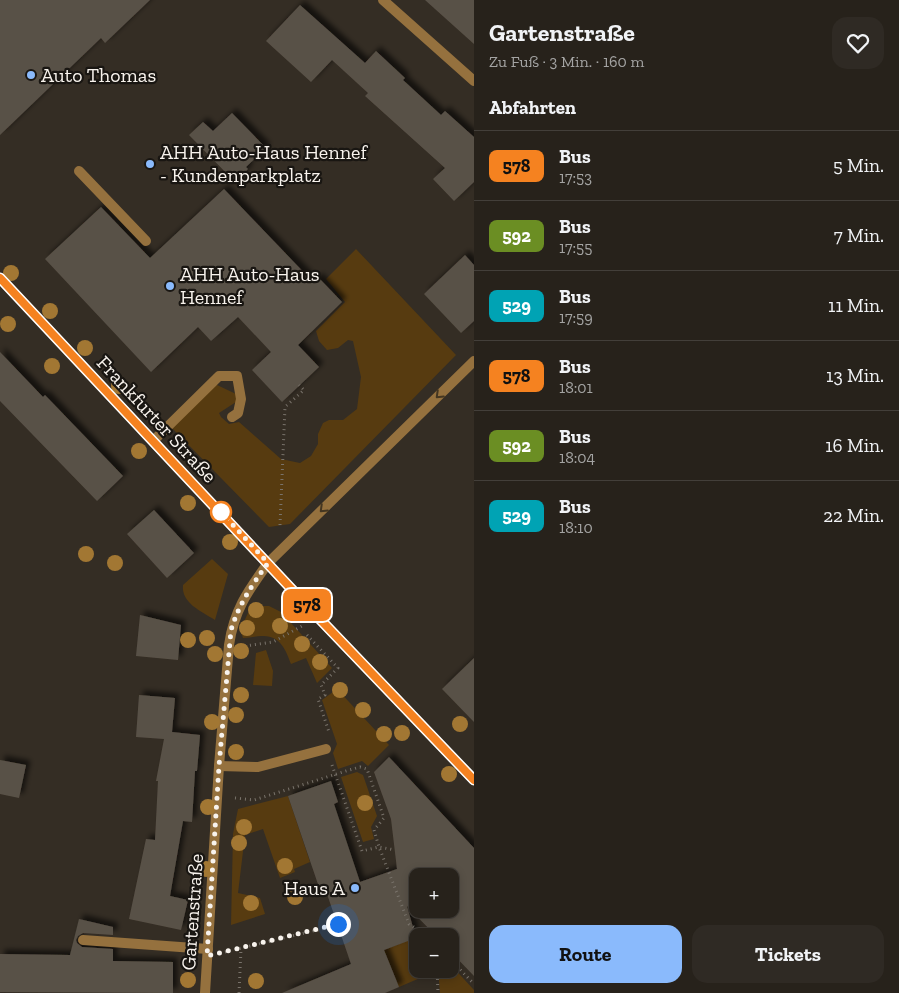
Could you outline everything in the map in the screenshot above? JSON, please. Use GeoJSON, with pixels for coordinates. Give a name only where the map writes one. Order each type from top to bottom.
{"type":"FeatureCollection","features":[{"type":"Feature","properties":{"kind":"main road","name":"Frankfurter Straße"},"geometry":{"type":"LineString","coordinates":[[0,278],[314,613],[474,780]]}},
{"type":"Feature","properties":{"kind":"street"},"geometry":{"type":"LineString","coordinates":[[383,0],[474,81]]}},
{"type":"Feature","properties":{"kind":"street"},"geometry":{"type":"LineString","coordinates":[[79,171],[146,241]]}},
{"type":"Feature","properties":{"kind":"street","name":"Gartenstraße"},"geometry":{"type":"LineString","coordinates":[[205,993],[219,766],[229,645],[236,612],[245,595],[268,563],[474,361]]}},
{"type":"Feature","properties":{"kind":"street"},"geometry":{"type":"LineString","coordinates":[[153,441],[219,376],[237,376],[241,399],[238,412],[232,417]]}},
{"type":"Feature","properties":{"kind":"street"},"geometry":{"type":"LineString","coordinates":[[219,766],[258,767],[326,749]]}},
{"type":"Feature","properties":{"kind":"street"},"geometry":{"type":"LineString","coordinates":[[83,940],[207,952]]}},
{"type":"Feature","properties":{"kind":"path"},"geometry":{"type":"LineString","coordinates":[[280,525],[285,407],[304,390],[299,386]]}},
{"type":"Feature","properties":{"kind":"path"},"geometry":{"type":"LineString","coordinates":[[229,645],[252,646],[274,642],[300,628],[314,613]]}},
{"type":"Feature","properties":{"kind":"path"},"geometry":{"type":"LineString","coordinates":[[307,634],[338,668],[321,685],[325,695],[318,699],[332,739],[326,749],[362,851],[379,847],[395,850]]}},
{"type":"Feature","properties":{"kind":"path"},"geometry":{"type":"LineString","coordinates":[[217,795],[254,800],[360,767],[366,769],[384,818],[374,830],[379,847],[409,924],[416,928]]}},
{"type":"Feature","properties":{"kind":"path"},"geometry":{"type":"LineString","coordinates":[[207,952],[241,948],[338,924]]}},
{"type":"Feature","properties":{"kind":"path"},"geometry":{"type":"LineString","coordinates":[[239,993],[241,948]]}},
{"type":"Feature","properties":{"kind":"path"},"geometry":{"type":"LineString","coordinates":[[459,968],[474,984]]}},
{"type":"Feature","properties":{"kind":"path"},"geometry":{"type":"LineString","coordinates":[[437,978],[438,993]]}},
{"type":"Feature","properties":{"kind":"shaded area"},"geometry":{"type":"Polygon","coordinates":[[[356,249],[456,355],[290,524],[269,527],[171,427],[215,384],[236,394],[236,402],[219,413],[229,424],[239,422],[281,459],[300,463],[311,456],[318,444],[318,434],[323,423],[329,420],[343,420],[357,409],[361,377],[353,341],[348,340],[338,348],[327,350],[319,341],[316,331],[345,302],[326,279],[356,249]]]}},
{"type":"Feature","properties":{"kind":"shaded area"},"geometry":{"type":"Polygon","coordinates":[[[212,559],[228,574],[215,620],[193,606],[185,597],[183,591],[183,585],[212,559]]]}},
{"type":"Feature","properties":{"kind":"shaded area"},"geometry":{"type":"Polygon","coordinates":[[[256,606],[269,606],[281,612],[332,668],[317,683],[306,658],[291,664],[281,644],[273,638],[262,636],[243,638],[240,630],[248,613],[256,606]]]}},
{"type":"Feature","properties":{"kind":"shaded area"},"geometry":{"type":"Polygon","coordinates":[[[266,650],[273,671],[272,686],[253,685],[256,653],[266,650]]]}},
{"type":"Feature","properties":{"kind":"shaded area"},"geometry":{"type":"Polygon","coordinates":[[[337,689],[389,745],[368,766],[362,761],[338,769],[333,753],[337,744],[322,700],[337,689]]]}},
{"type":"Feature","properties":{"kind":"shaded area"},"geometry":{"type":"Polygon","coordinates":[[[357,772],[363,775],[377,816],[371,827],[374,839],[363,842],[341,777],[357,772]]]}},
{"type":"Feature","properties":{"kind":"shaded area"},"geometry":{"type":"Polygon","coordinates":[[[288,796],[310,862],[294,869],[295,872],[280,878],[263,829],[245,835],[238,893],[260,898],[265,914],[231,925],[233,834],[238,809],[288,796]]]}},
{"type":"Feature","properties":{"kind":"shaded area"},"geometry":{"type":"Polygon","coordinates":[[[405,926],[409,929],[409,978],[420,978],[399,987],[384,950],[404,942],[405,926]]]}},
{"type":"Feature","properties":{"kind":"shaded area"},"geometry":{"type":"Polygon","coordinates":[[[459,974],[474,990],[474,993],[440,993],[439,978],[459,978],[459,974]]]}},
{"type":"Feature","properties":{"kind":"building","name":"Auto Thomas"},"geometry":{"type":"Polygon","coordinates":[[[0,0],[150,0],[105,43],[101,38],[0,135],[0,0]]]}},
{"type":"Feature","properties":{"kind":"building"},"geometry":{"type":"Polygon","coordinates":[[[425,0],[474,0],[474,44],[425,0]]]}},
{"type":"Feature","properties":{"kind":"building"},"geometry":{"type":"Polygon","coordinates":[[[300,5],[365,63],[376,51],[405,78],[403,80],[441,115],[445,111],[474,137],[474,182],[454,201],[433,179],[445,168],[365,96],[368,93],[332,60],[311,82],[266,41],[300,5]]]}},
{"type":"Feature","properties":{"kind":"building"},"geometry":{"type":"Polygon","coordinates":[[[232,113],[266,148],[246,167],[248,169],[235,182],[189,135],[203,122],[213,131],[232,113]]]}},
{"type":"Feature","properties":{"kind":"building","name":"AHH Auto-Haus Hennef"},"geometry":{"type":"Polygon","coordinates":[[[224,189],[313,282],[318,277],[342,302],[298,345],[319,367],[282,402],[252,370],[271,352],[238,317],[211,341],[198,327],[151,372],[45,259],[101,207],[150,258],[224,189]]]}},
{"type":"Feature","properties":{"kind":"building"},"geometry":{"type":"Polygon","coordinates":[[[465,255],[474,265],[474,321],[461,333],[424,294],[465,255]]]}},
{"type":"Feature","properties":{"kind":"building"},"geometry":{"type":"Polygon","coordinates":[[[0,352],[43,397],[45,395],[123,476],[97,501],[0,401],[0,352]]]}},
{"type":"Feature","properties":{"kind":"building"},"geometry":{"type":"Polygon","coordinates":[[[154,510],[194,553],[167,578],[127,534],[154,510]]]}},
{"type":"Feature","properties":{"kind":"building"},"geometry":{"type":"Polygon","coordinates":[[[140,615],[181,625],[178,660],[136,656],[140,615]]]}},
{"type":"Feature","properties":{"kind":"building"},"geometry":{"type":"Polygon","coordinates":[[[474,658],[474,722],[442,689],[474,658]]]}},
{"type":"Feature","properties":{"kind":"building"},"geometry":{"type":"Polygon","coordinates":[[[139,695],[175,698],[172,732],[200,735],[197,771],[195,771],[192,822],[183,821],[170,896],[188,900],[181,930],[129,919],[146,839],[155,840],[158,781],[156,781],[164,739],[136,737],[139,695]]]}},
{"type":"Feature","properties":{"kind":"building"},"geometry":{"type":"Polygon","coordinates":[[[389,757],[474,848],[474,976],[459,960],[459,928],[428,928],[419,918],[459,918],[459,868],[409,868],[409,908],[407,906],[413,928],[409,928],[409,941],[384,950],[399,987],[385,993],[282,993],[351,964],[327,894],[322,896],[288,796],[331,781],[338,802],[334,804],[360,882],[397,869],[391,819],[374,772],[389,757]]]}},
{"type":"Feature","properties":{"kind":"building"},"geometry":{"type":"Polygon","coordinates":[[[0,760],[26,765],[19,798],[0,794],[0,760]]]}},
{"type":"Feature","properties":{"kind":"building"},"geometry":{"type":"Polygon","coordinates":[[[79,919],[113,927],[113,935],[83,933],[78,936],[77,943],[82,947],[113,949],[113,961],[173,962],[173,993],[0,992],[0,954],[70,955],[79,919]]]}},
{"type":"Feature","properties":{"kind":"bus line","name":"578"},"geometry":{"type":"LineString","coordinates":[[0,278],[314,613],[474,780]]}},
{"type":"Feature","properties":{"kind":"place","name":"Auto Thomas"},"geometry":{"type":"Point","coordinates":[31,75]}},
{"type":"Feature","properties":{"kind":"place","name":"AHH Auto-Haus Hennef - Kundenparkplatz"},"geometry":{"type":"Point","coordinates":[150,164]}},
{"type":"Feature","properties":{"kind":"place","name":"AHH Auto-Haus Hennef"},"geometry":{"type":"Point","coordinates":[170,286]}},
{"type":"Feature","properties":{"kind":"place","name":"Haus A"},"geometry":{"type":"Point","coordinates":[355,888]}},
{"type":"Feature","properties":{"kind":"route"},"geometry":{"type":"LineString","coordinates":[[221,512],[268,563],[245,595],[236,612],[231,630],[219,766],[207,956],[338,924]]}}]}
